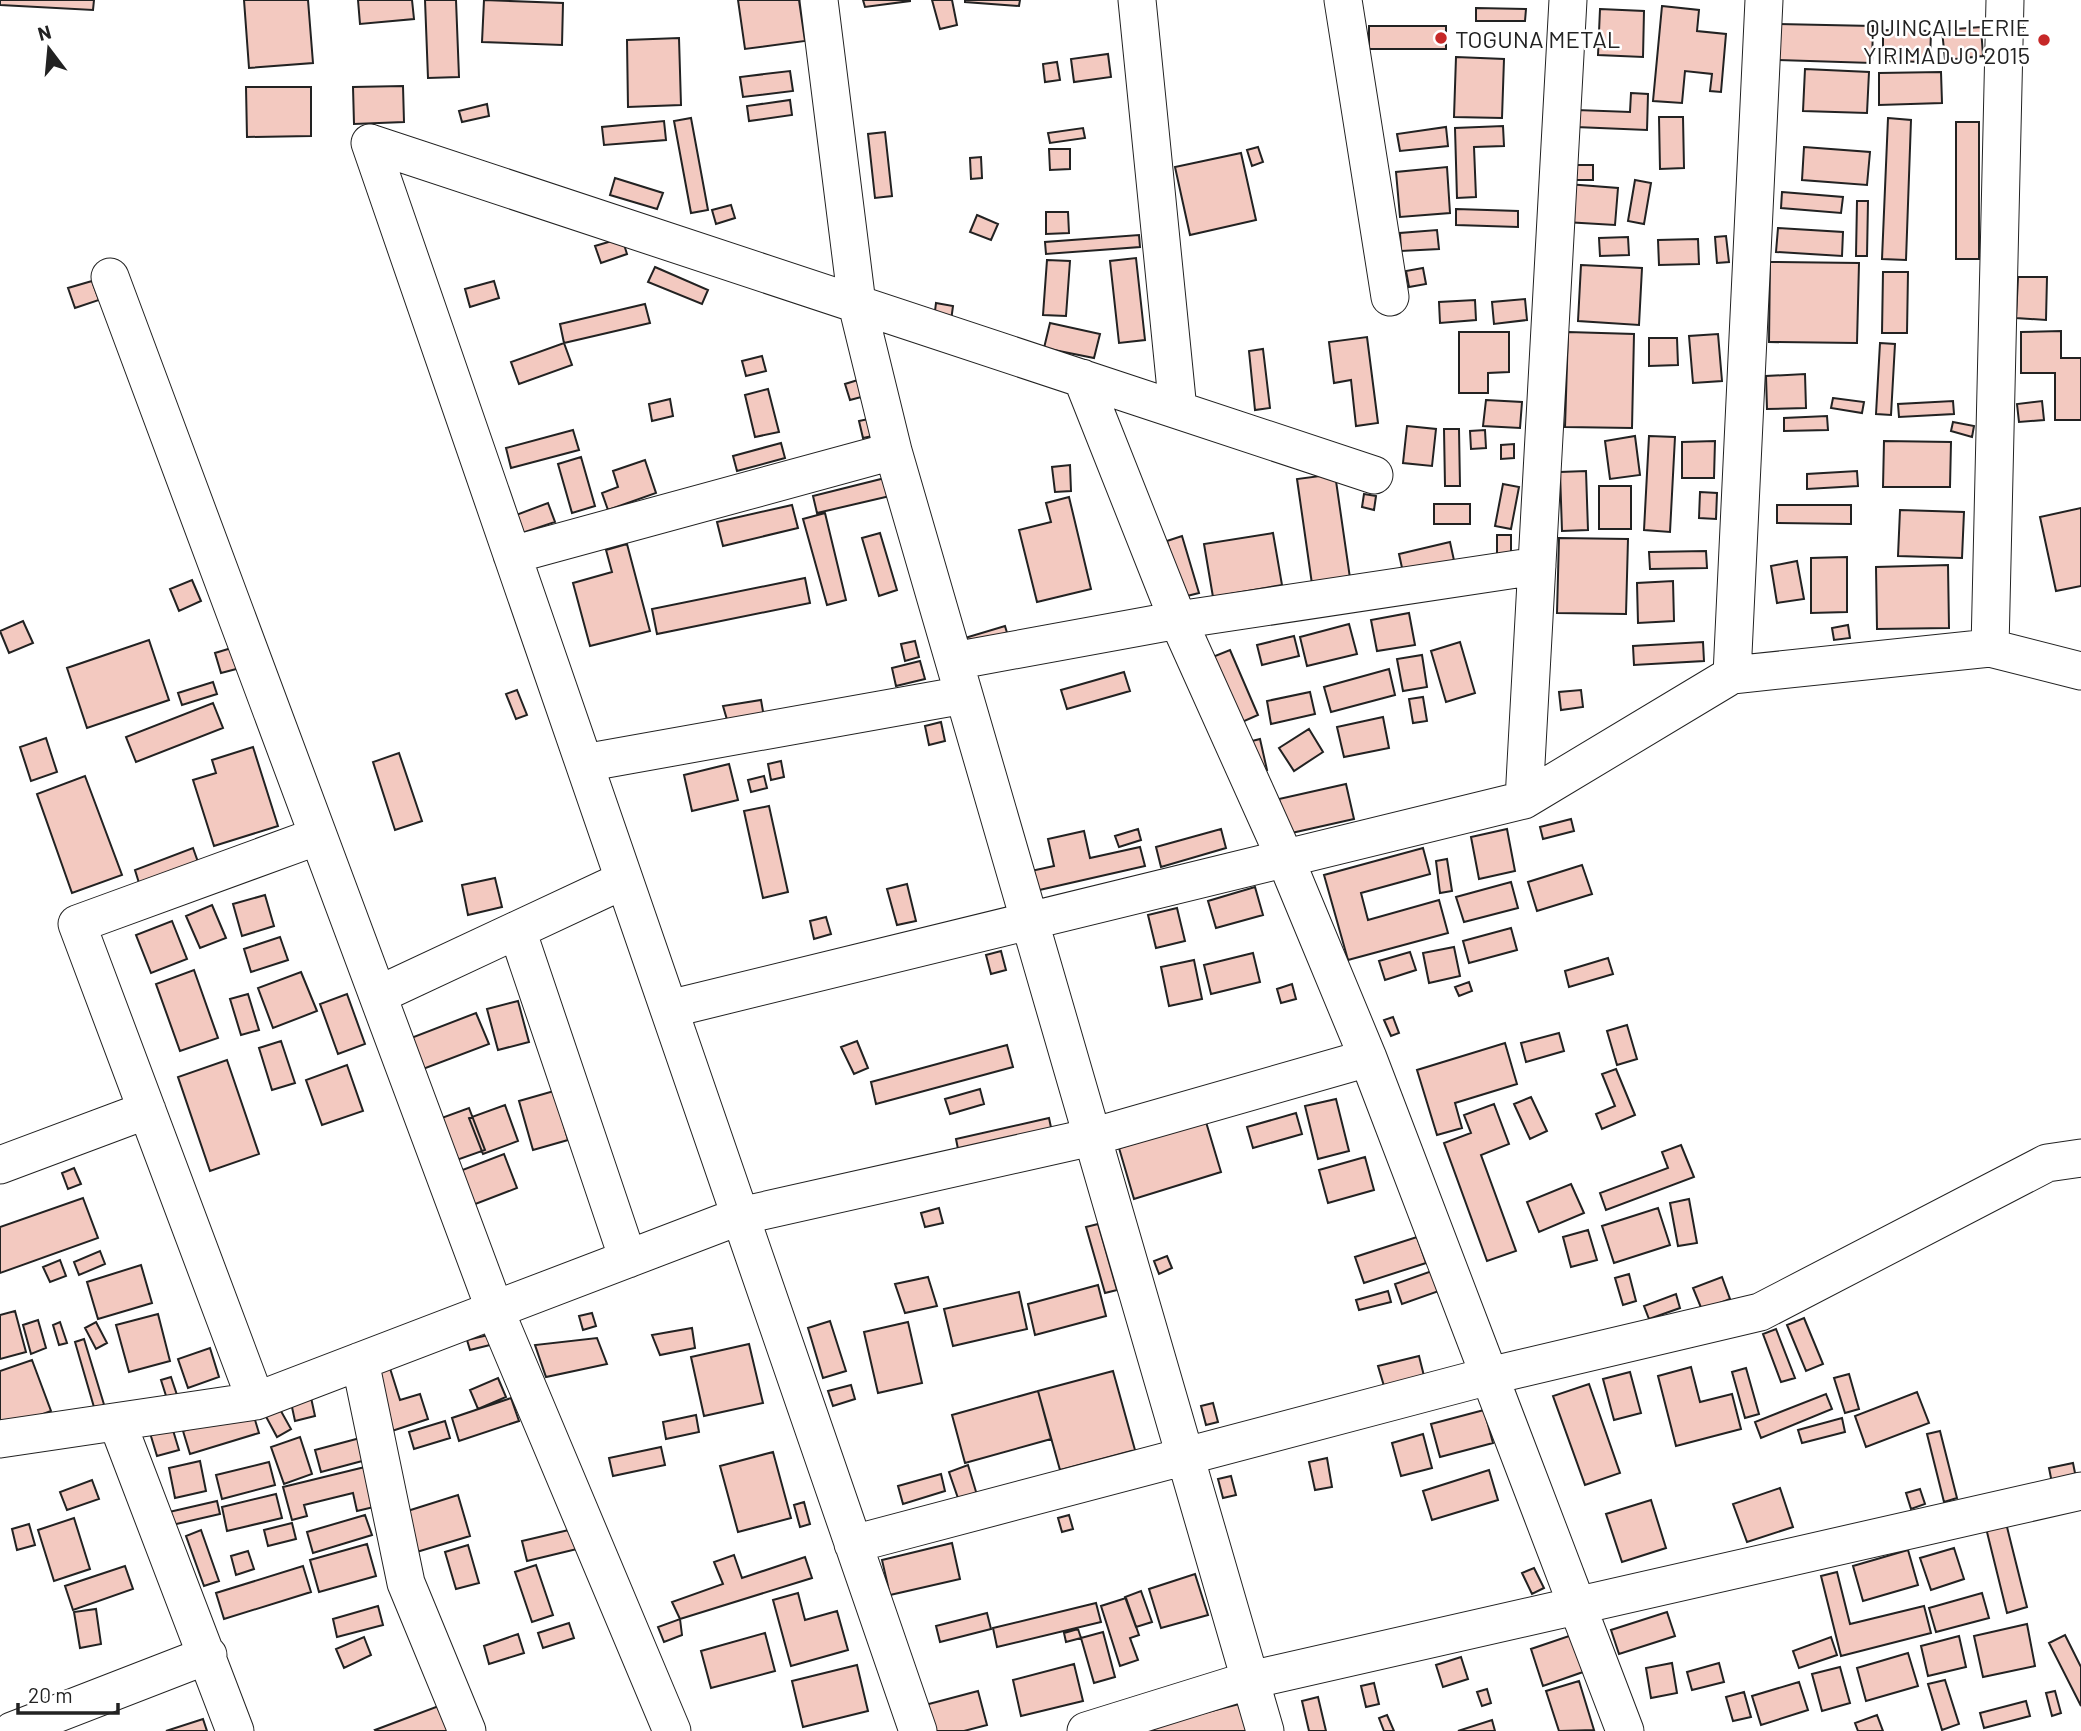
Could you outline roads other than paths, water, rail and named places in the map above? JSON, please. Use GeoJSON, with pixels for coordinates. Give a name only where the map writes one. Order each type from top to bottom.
{"type":"FeatureCollection","features":[{"type":"Feature","properties":{"kind":"street"},"geometry":{"type":"LineString","coordinates":[[819,0],[857,304],[893,451],[1265,1731]]}},
{"type":"Feature","properties":{"kind":"street"},"geometry":{"type":"LineString","coordinates":[[1137,0],[1178,410]]}},
{"type":"Feature","properties":{"kind":"street"},"geometry":{"type":"LineString","coordinates":[[1343,0],[1390,297]]}},
{"type":"Feature","properties":{"kind":"street"},"geometry":{"type":"LineString","coordinates":[[1524,800],[1568,0]]}},
{"type":"Feature","properties":{"kind":"street"},"geometry":{"type":"LineString","coordinates":[[1732,675],[1764,0]]}},
{"type":"Feature","properties":{"kind":"street"},"geometry":{"type":"LineString","coordinates":[[1990,648],[2005,0]]}},
{"type":"Feature","properties":{"kind":"street"},"geometry":{"type":"LineString","coordinates":[[918,1731],[370,143],[1374,475]]}},
{"type":"Feature","properties":{"kind":"street"},"geometry":{"type":"LineString","coordinates":[[110,277],[495,1310],[671,1731]]}},
{"type":"Feature","properties":{"kind":"street"},"geometry":{"type":"LineString","coordinates":[[1082,378],[1178,620],[1285,858],[1368,1059],[1625,1731]]}},
{"type":"Feature","properties":{"kind":"street"},"geometry":{"type":"LineString","coordinates":[[512,555],[893,451]]}},
{"type":"Feature","properties":{"kind":"street"},"geometry":{"type":"LineString","coordinates":[[584,763],[959,678],[1178,620],[1537,566]]}},
{"type":"Feature","properties":{"kind":"street"},"geometry":{"type":"LineString","coordinates":[[669,1009],[1524,800],[1732,675],[1990,648],[2081,671]]}},
{"type":"Feature","properties":{"kind":"street"},"geometry":{"type":"LineString","coordinates":[[257,1401],[77,924],[318,836]]}},
{"type":"Feature","properties":{"kind":"street"},"geometry":{"type":"LineString","coordinates":[[378,995],[624,880]]}},
{"type":"Feature","properties":{"kind":"street"},"geometry":{"type":"LineString","coordinates":[[517,930],[628,1259]]}},
{"type":"Feature","properties":{"kind":"street"},"geometry":{"type":"LineString","coordinates":[[0,1439],[257,1401],[740,1216],[1092,1138],[1368,1059]]}},
{"type":"Feature","properties":{"kind":"street"},"geometry":{"type":"LineString","coordinates":[[0,1165],[147,1110]]}},
{"type":"Feature","properties":{"kind":"street"},"geometry":{"type":"LineString","coordinates":[[853,1544],[1489,1376],[1760,1312],[2047,1163],[2081,1158]]}},
{"type":"Feature","properties":{"kind":"street"},"geometry":{"type":"LineString","coordinates":[[360,1361],[406,1583],[467,1731]]}},
{"type":"Feature","properties":{"kind":"street"},"geometry":{"type":"LineString","coordinates":[[117,1422],[235,1731]]}},
{"type":"Feature","properties":{"kind":"street"},"geometry":{"type":"LineString","coordinates":[[1086,1731],[1250,1680],[2081,1491]]}},
{"type":"Feature","properties":{"kind":"street"},"geometry":{"type":"LineString","coordinates":[[0,1714],[10,1731],[208,1656]]}},
{"type":"Feature","properties":{"kind":"place","name":"TOGUNA METAL"},"geometry":{"type":"Point","coordinates":[1441,38]}},
{"type":"Feature","properties":{"kind":"place","name":"QUINCAILLERIE YIRIMADJO 2015"},"geometry":{"type":"Point","coordinates":[2044,40]}}]}
